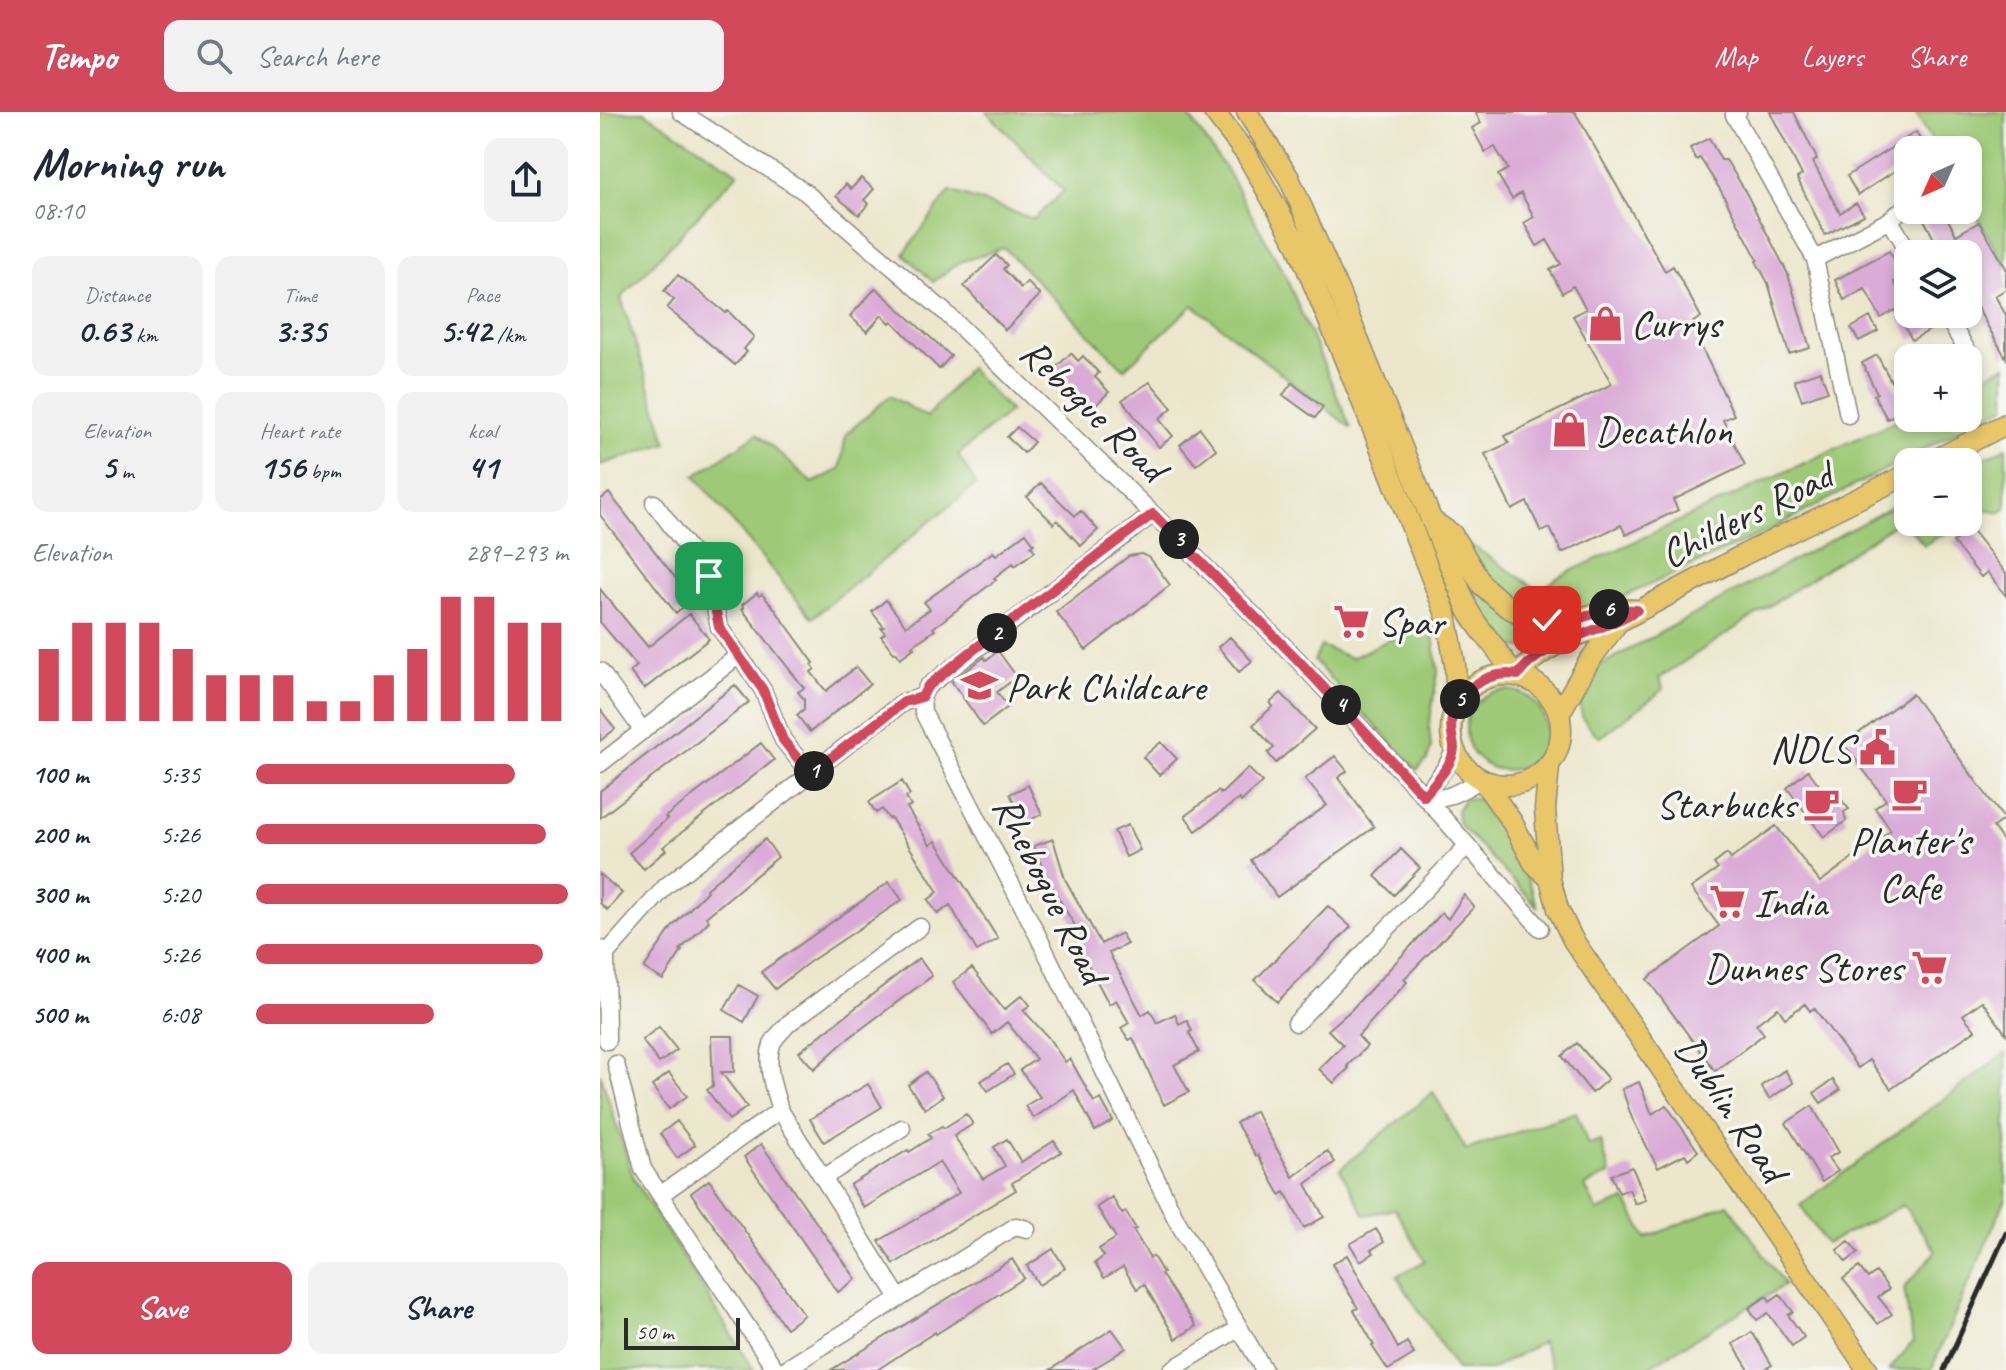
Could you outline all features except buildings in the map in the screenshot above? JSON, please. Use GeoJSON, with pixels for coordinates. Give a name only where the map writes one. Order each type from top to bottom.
{"type":"FeatureCollection","features":[{"type":"Feature","properties":{"kind":"main road"},"geometry":{"type":"LineString","coordinates":[[1214,112],[1247,155],[1297,244],[1360,396],[1446,614],[1455,664],[1457,703]]}},
{"type":"Feature","properties":{"kind":"main road"},"geometry":{"type":"LineString","coordinates":[[1247,112],[1289,178],[1477,628],[1504,656],[1515,675]]}},
{"type":"Feature","properties":{"kind":"main road"},"geometry":{"type":"LineString","coordinates":[[1959,448],[2006,424]]}},
{"type":"Feature","properties":{"kind":"main road","name":"Childers Road"},"geometry":{"type":"LineString","coordinates":[[1515,675],[1547,651],[1618,622],[1894,481]]}},
{"type":"Feature","properties":{"kind":"main road"},"geometry":{"type":"LineString","coordinates":[[1431,520],[1452,534],[1482,585],[1507,607],[1525,616],[1547,620],[1577,619],[1611,609],[1637,610]]}},
{"type":"Feature","properties":{"kind":"main road","name":"Childers Road"},"geometry":{"type":"LineString","coordinates":[[1559,714],[1588,663],[1618,622]]}},
{"type":"Feature","properties":{"kind":"main road"},"geometry":{"type":"LineString","coordinates":[[1496,675],[1515,675],[1536,683],[1550,697],[1559,714],[1562,734],[1549,767],[1545,809],[1550,879],[1534,863],[1512,822],[1482,780],[1465,767],[1454,751],[1450,735],[1457,703],[1480,680],[1496,675]]}},
{"type":"Feature","properties":{"kind":"main road"},"geometry":{"type":"LineString","coordinates":[[1482,780],[1497,785],[1525,783],[1549,767]]}},
{"type":"Feature","properties":{"kind":"main road","name":"Dublin Road"},"geometry":{"type":"LineString","coordinates":[[1550,879],[1558,909],[1573,940],[1868,1370]]}},
{"type":"Feature","properties":{"kind":"street","name":"Rebogue Road"},"geometry":{"type":"LineString","coordinates":[[681,112],[805,192],[946,313],[1309,671],[1540,928]]}},
{"type":"Feature","properties":{"kind":"street"},"geometry":{"type":"LineString","coordinates":[[1736,113],[1815,259],[1848,415]]}},
{"type":"Feature","properties":{"kind":"street"},"geometry":{"type":"LineString","coordinates":[[1815,259],[1894,216]]}},
{"type":"Feature","properties":{"kind":"street"},"geometry":{"type":"LineString","coordinates":[[1890,220],[1902,240]]}},
{"type":"Feature","properties":{"kind":"street"},"geometry":{"type":"LineString","coordinates":[[654,503],[709,576],[719,627],[763,690],[783,740],[810,774]]}},
{"type":"Feature","properties":{"kind":"street"},"geometry":{"type":"LineString","coordinates":[[607,1041],[603,951],[666,886],[904,702],[922,697],[927,687],[968,654],[1153,514]]}},
{"type":"Feature","properties":{"kind":"street"},"geometry":{"type":"LineString","coordinates":[[600,764],[739,655]]}},
{"type":"Feature","properties":{"kind":"street"},"geometry":{"type":"LineString","coordinates":[[600,671],[643,731]]}},
{"type":"Feature","properties":{"kind":"street","name":"Rhebogue Road"},"geometry":{"type":"LineString","coordinates":[[922,697],[923,712],[1035,930],[1176,1219],[1264,1370]]}},
{"type":"Feature","properties":{"kind":"street"},"geometry":{"type":"LineString","coordinates":[[1454,751],[1424,796],[1435,800],[1453,795],[1482,780]]}},
{"type":"Feature","properties":{"kind":"street"},"geometry":{"type":"LineString","coordinates":[[1296,1023],[1467,846]]}},
{"type":"Feature","properties":{"kind":"street"},"geometry":{"type":"LineString","coordinates":[[899,1298],[780,1110],[772,1086],[770,1065],[772,1042],[789,1023],[920,927]]}},
{"type":"Feature","properties":{"kind":"street"},"geometry":{"type":"LineString","coordinates":[[616,1064],[643,1169],[776,1370]]}},
{"type":"Feature","properties":{"kind":"street"},"geometry":{"type":"LineString","coordinates":[[660,1195],[780,1110]]}},
{"type":"Feature","properties":{"kind":"street"},"geometry":{"type":"LineString","coordinates":[[823,1178],[902,1128]]}},
{"type":"Feature","properties":{"kind":"street"},"geometry":{"type":"LineString","coordinates":[[784,1370],[1016,1226],[1027,1229]]}},
{"type":"Feature","properties":{"kind":"street"},"geometry":{"type":"LineString","coordinates":[[1175,1369],[1238,1329]]}},
{"type":"Feature","properties":{"kind":"green space"},"geometry":{"type":"Polygon","coordinates":[[[600,112],[644,112],[738,173],[621,298],[667,443],[600,465],[600,112]]]}},
{"type":"Feature","properties":{"kind":"green space"},"geometry":{"type":"Polygon","coordinates":[[[987,112],[1186,112],[1227,171],[1285,275],[1351,428],[1193,305],[1124,369],[1004,248],[960,262],[933,282],[904,254],[950,191],[1034,219],[1064,191],[987,112]]]}},
{"type":"Feature","properties":{"kind":"green space"},"geometry":{"type":"Polygon","coordinates":[[[1915,112],[2006,112],[2006,266],[1981,224],[1982,136],[1930,136],[1915,112]]]}},
{"type":"Feature","properties":{"kind":"green space"},"geometry":{"type":"Polygon","coordinates":[[[2006,365],[2006,406],[1982,419],[1982,377],[2006,365]]]}},
{"type":"Feature","properties":{"kind":"green space"},"geometry":{"type":"Polygon","coordinates":[[[969,368],[1010,411],[958,455],[976,484],[812,618],[695,476],[757,434],[813,483],[840,469],[846,434],[890,396],[927,417],[969,368]]]}},
{"type":"Feature","properties":{"kind":"green space"},"geometry":{"type":"Polygon","coordinates":[[[1894,421],[1894,432],[1956,432],[1926,448],[1894,448],[1894,465],[1768,531],[1594,610],[1540,612],[1514,603],[1488,582],[1462,539],[1540,591],[1558,577],[1894,421]]]}},
{"type":"Feature","properties":{"kind":"green space"},"geometry":{"type":"Polygon","coordinates":[[[2006,447],[2006,509],[1999,513],[1989,509],[1982,513],[1982,460],[2006,447]]]}},
{"type":"Feature","properties":{"kind":"green space"},"geometry":{"type":"Polygon","coordinates":[[[1894,506],[1894,524],[1659,678],[1664,689],[1600,737],[1585,722],[1580,707],[1590,671],[1894,506]]]}},
{"type":"Feature","properties":{"kind":"green space"},"geometry":{"type":"Polygon","coordinates":[[[1916,536],[1940,536],[1924,545],[1916,536]]]}},
{"type":"Feature","properties":{"kind":"green space"},"geometry":{"type":"Polygon","coordinates":[[[1476,587],[1573,625],[1542,645],[1508,646],[1477,609],[1471,594],[1476,587]]]}},
{"type":"Feature","properties":{"kind":"green space"},"geometry":{"type":"Polygon","coordinates":[[[1431,620],[1438,671],[1429,726],[1431,748],[1427,760],[1417,770],[1314,661],[1321,646],[1351,658],[1431,620]]]}},
{"type":"Feature","properties":{"kind":"green space"},"geometry":{"type":"Polygon","coordinates":[[[1506,690],[1521,693],[1534,702],[1543,715],[1546,730],[1543,745],[1534,758],[1521,767],[1506,770],[1491,767],[1478,758],[1469,745],[1466,730],[1469,715],[1478,702],[1491,693],[1506,690]]]}},
{"type":"Feature","properties":{"kind":"green space"},"geometry":{"type":"Polygon","coordinates":[[[1465,798],[1478,799],[1498,818],[1538,907],[1459,824],[1457,810],[1465,798]]]}},
{"type":"Feature","properties":{"kind":"green space"},"geometry":{"type":"Polygon","coordinates":[[[2006,1053],[2006,1198],[1931,1370],[1889,1370],[1913,1342],[1904,1288],[1936,1251],[1903,1205],[1826,1244],[1800,1205],[2006,1053]]]}},
{"type":"Feature","properties":{"kind":"green space"},"geometry":{"type":"Polygon","coordinates":[[[600,1073],[634,1179],[754,1370],[600,1370],[600,1073]]]}},
{"type":"Feature","properties":{"kind":"green space"},"geometry":{"type":"Polygon","coordinates":[[[1433,1092],[1466,1150],[1576,1112],[1588,1145],[1601,1141],[1610,1174],[1585,1186],[1597,1211],[1626,1200],[1646,1238],[1728,1204],[1785,1285],[1643,1370],[1553,1370],[1542,1342],[1491,1370],[1457,1370],[1397,1276],[1425,1261],[1395,1209],[1365,1215],[1340,1169],[1433,1092]]]}},
{"type":"Feature","properties":{"kind":"railway"},"geometry":{"type":"LineString","coordinates":[[1944,1370],[2006,1233]]}},
{"type":"Feature","properties":{"kind":"place","name":"Currys"},"geometry":{"type":"Point","coordinates":[1605,323]}},
{"type":"Feature","properties":{"kind":"place","name":"Decathlon"},"geometry":{"type":"Point","coordinates":[1569,430]}},
{"type":"Feature","properties":{"kind":"place","name":"Spar"},"geometry":{"type":"Point","coordinates":[1352,621]}},
{"type":"Feature","properties":{"kind":"place","name":"Park Childcare"},"geometry":{"type":"Point","coordinates":[980,686]}},
{"type":"Feature","properties":{"kind":"place","name":"NDLS"},"geometry":{"type":"Point","coordinates":[1878,748]}},
{"type":"Feature","properties":{"kind":"place","name":"Planter's Cafe"},"geometry":{"type":"Point","coordinates":[1910,793]}},
{"type":"Feature","properties":{"kind":"place","name":"Starbucks"},"geometry":{"type":"Point","coordinates":[1822,804]}},
{"type":"Feature","properties":{"kind":"place","name":"India"},"geometry":{"type":"Point","coordinates":[1728,902]}},
{"type":"Feature","properties":{"kind":"place","name":"Dunnes Stores"},"geometry":{"type":"Point","coordinates":[1929,967]}},
{"type":"Feature","properties":{"kind":"route"},"geometry":{"type":"LineString","coordinates":[[709,576],[719,627],[763,690],[783,740],[810,774],[904,702],[922,697],[927,687],[968,654],[1153,514],[1298,660],[1424,796],[1454,751],[1450,735],[1452,718],[1457,703],[1467,690],[1480,680],[1496,675],[1518,675],[1526,664],[1547,651],[1618,622],[1637,610],[1611,609],[1577,619],[1547,620]]}}]}
